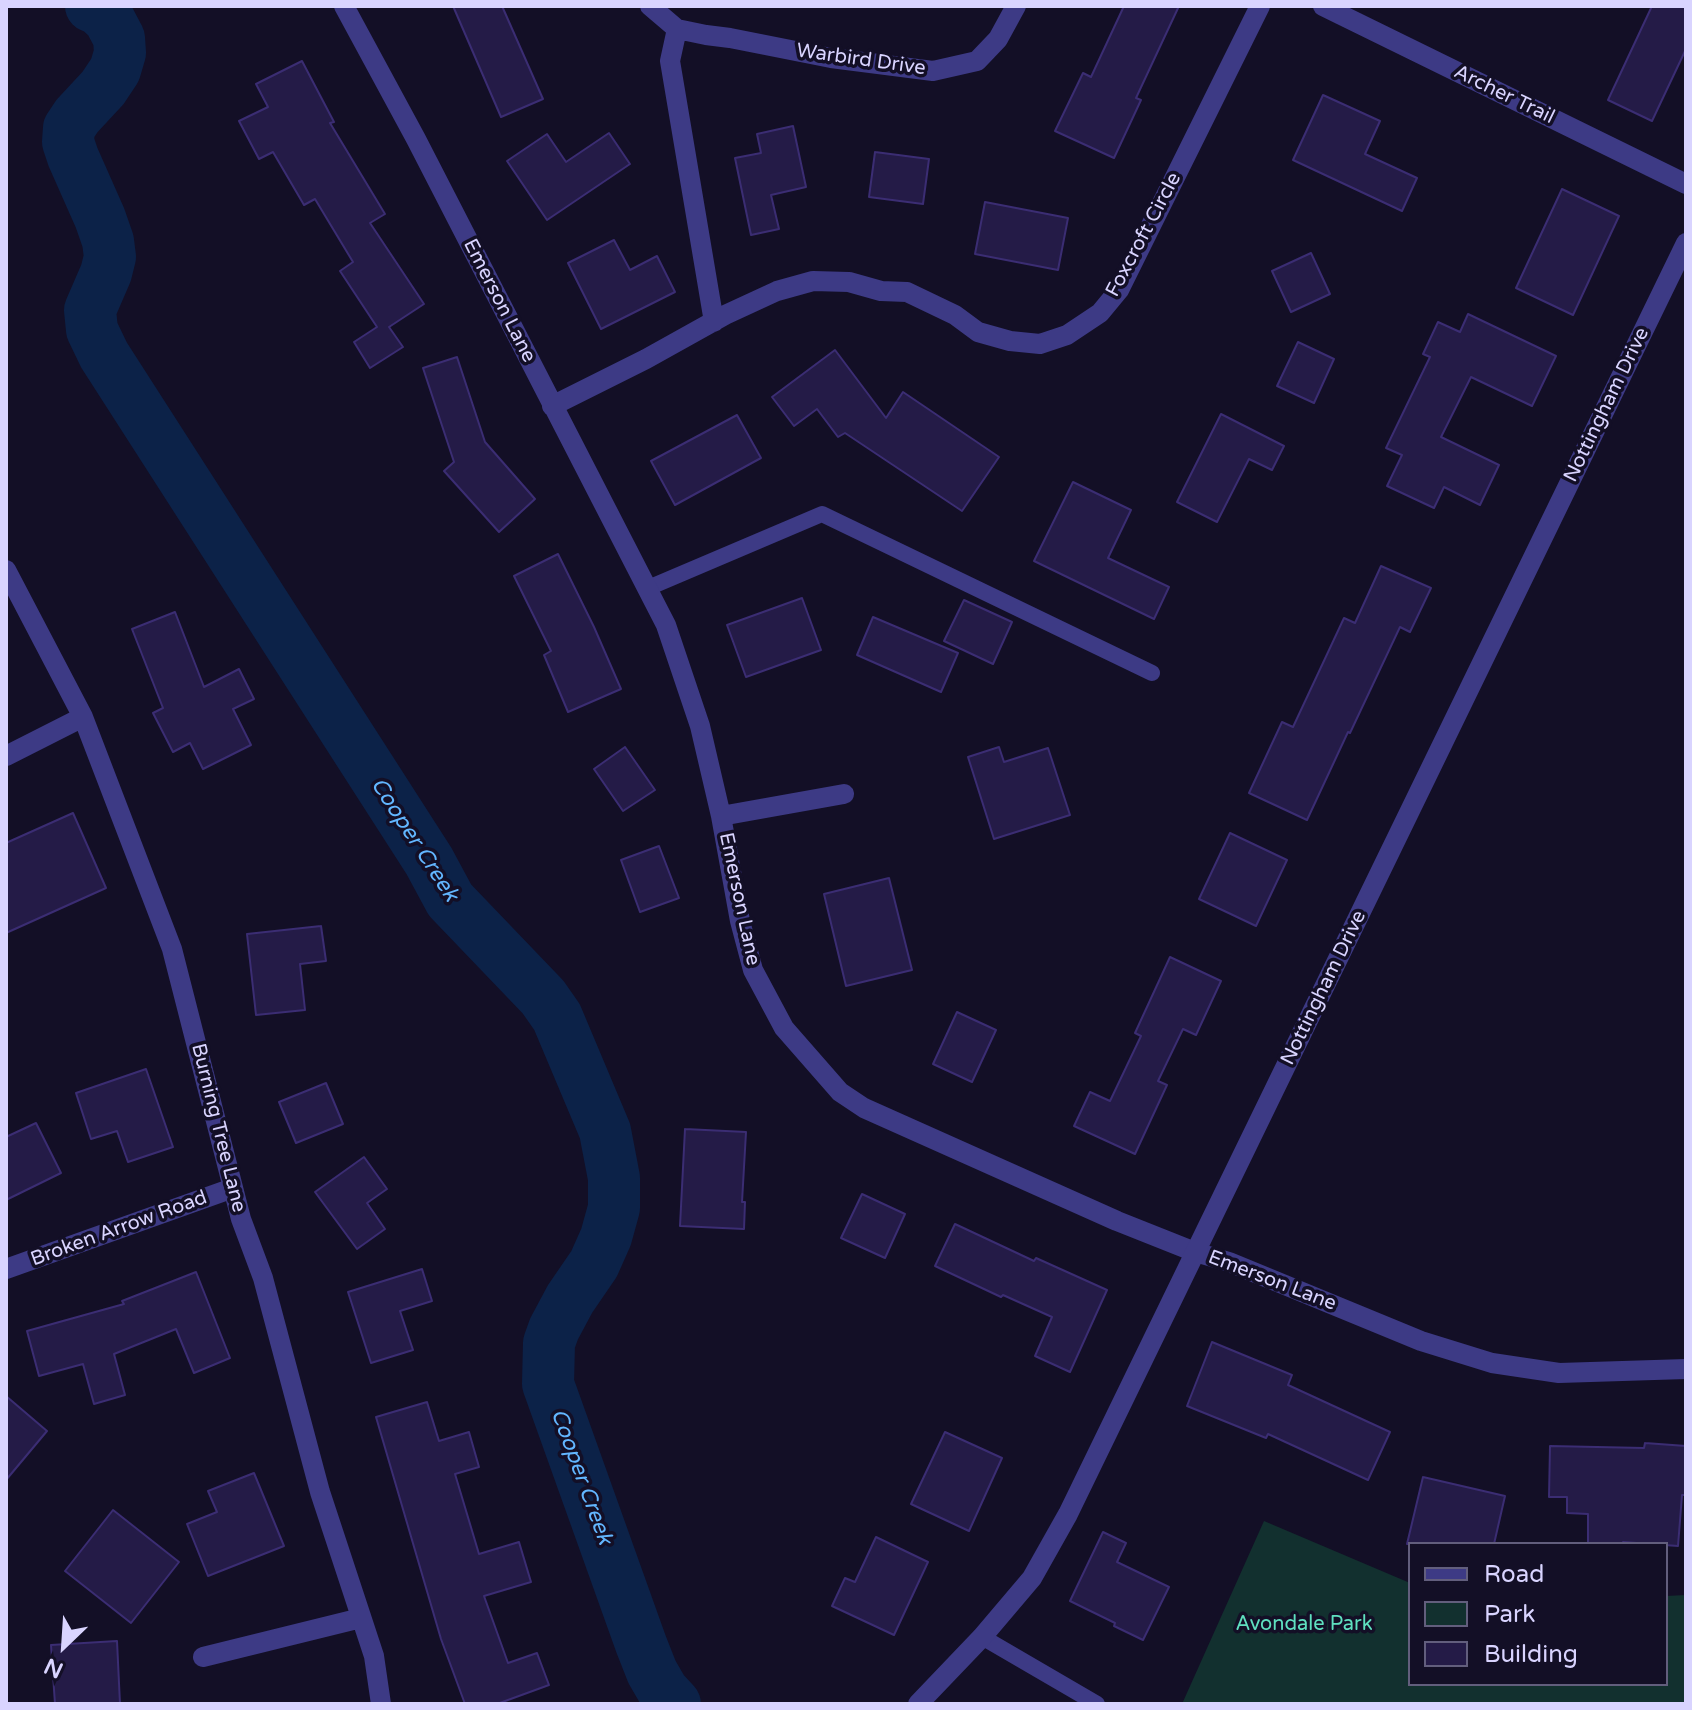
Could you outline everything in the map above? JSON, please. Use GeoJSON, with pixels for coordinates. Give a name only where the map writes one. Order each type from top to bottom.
{"type":"FeatureCollection","features":[{"type":"Feature","properties":{"kind":"street","name":"Emerson Lane"},"geometry":{"type":"LineString","coordinates":[[344,6],[416,139],[666,625],[700,726],[753,970],[784,1028],[840,1092],[864,1108],[1117,1221],[1229,1262],[1421,1341],[1492,1363],[1559,1373],[1686,1369]]}},
{"type":"Feature","properties":{"kind":"street","name":"Warbird Drive"},"geometry":{"type":"LineString","coordinates":[[650,6],[677,29],[831,58],[933,71],[977,61],[998,39],[1016,6]]}},
{"type":"Feature","properties":{"kind":"street","name":"Foxcroft Circle"},"geometry":{"type":"LineString","coordinates":[[552,406],[777,291],[813,281],[849,282],[881,291],[907,292],[955,315],[978,332],[1010,341],[1040,344],[1067,335],[1100,313],[1119,290],[1260,6]]}},
{"type":"Feature","properties":{"kind":"street","name":"Archer Trail"},"geometry":{"type":"LineString","coordinates":[[1323,6],[1686,184]]}},
{"type":"Feature","properties":{"kind":"street"},"geometry":{"type":"LineString","coordinates":[[677,29],[670,61],[714,322]]}},
{"type":"Feature","properties":{"kind":"street","name":"Nottingham Drive"},"geometry":{"type":"LineString","coordinates":[[918,1704],[982,1637],[1032,1578],[1068,1514],[1686,243]]}},
{"type":"Feature","properties":{"kind":"street","name":"Burning Tree Lane"},"geometry":{"type":"LineString","coordinates":[[6,570],[83,717],[172,949],[241,1219],[263,1278],[320,1492],[374,1656],[381,1704]]}},
{"type":"Feature","properties":{"kind":"street"},"geometry":{"type":"LineString","coordinates":[[6,756],[83,717]]}},
{"type":"Feature","properties":{"kind":"street"},"geometry":{"type":"LineString","coordinates":[[721,816],[844,794]]}},
{"type":"Feature","properties":{"kind":"street","name":"Broken Arrow Road"},"geometry":{"type":"LineString","coordinates":[[6,1269],[233,1188]]}},
{"type":"Feature","properties":{"kind":"street"},"geometry":{"type":"LineString","coordinates":[[203,1657],[361,1618]]}},
{"type":"Feature","properties":{"kind":"lane"},"geometry":{"type":"LineString","coordinates":[[648,588],[822,514],[1152,673]]}},
{"type":"Feature","properties":{"kind":"lane"},"geometry":{"type":"LineString","coordinates":[[982,1637],[1097,1704]]}},
{"type":"Feature","properties":{"kind":"green space","name":"Avondale Park"},"geometry":{"type":"Polygon","coordinates":[[[1264,1521],[1408,1582],[1408,1686],[1668,1686],[1668,1596],[1686,1595],[1686,1704],[1182,1704],[1264,1521]]]}},
{"type":"Feature","properties":{"kind":"building"},"geometry":{"type":"Polygon","coordinates":[[[453,6],[502,6],[543,99],[501,117],[453,6]]]}},
{"type":"Feature","properties":{"kind":"building"},"geometry":{"type":"Polygon","coordinates":[[[1124,6],[1179,6],[1136,98],[1141,100],[1114,158],[1055,131],[1083,73],[1091,77],[1124,6]]]}},
{"type":"Feature","properties":{"kind":"building"},"geometry":{"type":"Polygon","coordinates":[[[1652,6],[1686,6],[1686,49],[1652,121],[1608,100],[1652,6]]]}},
{"type":"Feature","properties":{"kind":"building"},"geometry":{"type":"Polygon","coordinates":[[[302,61],[334,122],[330,123],[385,214],[370,223],[424,304],[389,327],[403,347],[370,368],[354,342],[377,327],[340,271],[353,262],[315,199],[304,205],[273,152],[259,159],[239,121],[268,107],[256,84],[302,61]]]}},
{"type":"Feature","properties":{"kind":"building"},"geometry":{"type":"Polygon","coordinates":[[[1323,95],[1380,121],[1365,154],[1417,178],[1402,211],[1293,160],[1323,95]]]}},
{"type":"Feature","properties":{"kind":"building"},"geometry":{"type":"Polygon","coordinates":[[[793,126],[806,187],[771,195],[779,229],[751,235],[735,158],[761,153],[757,134],[793,126]]]}},
{"type":"Feature","properties":{"kind":"building"},"geometry":{"type":"Polygon","coordinates":[[[609,133],[630,164],[547,220],[507,161],[547,134],[566,162],[609,133]]]}},
{"type":"Feature","properties":{"kind":"building"},"geometry":{"type":"Polygon","coordinates":[[[875,152],[929,159],[923,204],[869,197],[875,152]]]}},
{"type":"Feature","properties":{"kind":"building"},"geometry":{"type":"Polygon","coordinates":[[[1562,189],[1619,216],[1573,315],[1516,288],[1562,189]]]}},
{"type":"Feature","properties":{"kind":"building"},"geometry":{"type":"Polygon","coordinates":[[[985,202],[1068,218],[1058,270],[975,254],[985,202]]]}},
{"type":"Feature","properties":{"kind":"building"},"geometry":{"type":"Polygon","coordinates":[[[614,240],[630,270],[657,256],[675,292],[601,329],[568,263],[614,240]]]}},
{"type":"Feature","properties":{"kind":"building"},"geometry":{"type":"Polygon","coordinates":[[[1311,253],[1330,294],[1291,312],[1272,271],[1311,253]]]}},
{"type":"Feature","properties":{"kind":"building"},"geometry":{"type":"Polygon","coordinates":[[[1468,314],[1556,356],[1532,406],[1471,377],[1441,437],[1499,465],[1480,505],[1444,487],[1434,508],[1387,486],[1402,455],[1386,448],[1430,357],[1423,354],[1438,322],[1460,332],[1468,314]]]}},
{"type":"Feature","properties":{"kind":"building"},"geometry":{"type":"Polygon","coordinates":[[[1298,342],[1334,359],[1314,403],[1277,386],[1298,342]]]}},
{"type":"Feature","properties":{"kind":"building"},"geometry":{"type":"Polygon","coordinates":[[[835,350],[886,418],[903,392],[999,457],[962,511],[845,433],[838,437],[817,409],[794,426],[772,397],[835,350]]]}},
{"type":"Feature","properties":{"kind":"building"},"geometry":{"type":"Polygon","coordinates":[[[457,357],[485,442],[535,499],[499,532],[444,471],[454,462],[423,368],[457,357]]]}},
{"type":"Feature","properties":{"kind":"building"},"geometry":{"type":"Polygon","coordinates":[[[1221,414],[1284,446],[1272,470],[1249,459],[1217,522],[1177,502],[1221,414]]]}},
{"type":"Feature","properties":{"kind":"building"},"geometry":{"type":"Polygon","coordinates":[[[737,415],[761,458],[675,505],[651,461],[737,415]]]}},
{"type":"Feature","properties":{"kind":"building"},"geometry":{"type":"Polygon","coordinates":[[[1073,482],[1131,510],[1108,558],[1169,587],[1154,619],[1034,561],[1073,482]]]}},
{"type":"Feature","properties":{"kind":"building"},"geometry":{"type":"Polygon","coordinates":[[[558,554],[621,689],[568,712],[544,655],[551,651],[514,576],[558,554]]]}},
{"type":"Feature","properties":{"kind":"building"},"geometry":{"type":"Polygon","coordinates":[[[1381,566],[1431,588],[1410,632],[1400,627],[1307,820],[1249,793],[1282,722],[1293,727],[1344,618],[1355,623],[1381,566]]]}},
{"type":"Feature","properties":{"kind":"building"},"geometry":{"type":"Polygon","coordinates":[[[802,598],[821,650],[746,677],[727,625],[802,598]]]}},
{"type":"Feature","properties":{"kind":"building"},"geometry":{"type":"Polygon","coordinates":[[[964,600],[1012,622],[993,664],[944,641],[964,600]]]}},
{"type":"Feature","properties":{"kind":"building"},"geometry":{"type":"Polygon","coordinates":[[[175,612],[204,687],[239,669],[254,699],[233,709],[251,745],[203,769],[190,743],[173,752],[153,713],[163,708],[132,629],[175,612]]]}},
{"type":"Feature","properties":{"kind":"building"},"geometry":{"type":"Polygon","coordinates":[[[873,617],[958,653],[941,692],[857,655],[873,617]]]}},
{"type":"Feature","properties":{"kind":"building"},"geometry":{"type":"Polygon","coordinates":[[[625,747],[655,790],[623,811],[594,769],[625,747]]]}},
{"type":"Feature","properties":{"kind":"building"},"geometry":{"type":"Polygon","coordinates":[[[999,747],[1004,762],[1048,748],[1070,815],[994,839],[968,757],[999,747]]]}},
{"type":"Feature","properties":{"kind":"building"},"geometry":{"type":"Polygon","coordinates":[[[73,813],[106,888],[6,933],[6,843],[73,813]]]}},
{"type":"Feature","properties":{"kind":"building"},"geometry":{"type":"Polygon","coordinates":[[[1230,833],[1287,860],[1256,926],[1199,899],[1230,833]]]}},
{"type":"Feature","properties":{"kind":"building"},"geometry":{"type":"Polygon","coordinates":[[[659,846],[679,898],[640,912],[621,860],[659,846]]]}},
{"type":"Feature","properties":{"kind":"building"},"geometry":{"type":"Polygon","coordinates":[[[889,878],[912,970],[846,986],[824,894],[889,878]]]}},
{"type":"Feature","properties":{"kind":"building"},"geometry":{"type":"Polygon","coordinates":[[[321,926],[326,961],[300,964],[305,1010],[256,1015],[247,934],[321,926]]]}},
{"type":"Feature","properties":{"kind":"building"},"geometry":{"type":"Polygon","coordinates":[[[1170,957],[1221,981],[1196,1035],[1183,1029],[1158,1081],[1167,1085],[1135,1154],[1074,1126],[1090,1092],[1110,1101],[1141,1036],[1135,1033],[1170,957]]]}},
{"type":"Feature","properties":{"kind":"building"},"geometry":{"type":"Polygon","coordinates":[[[957,1012],[996,1030],[972,1082],[933,1064],[957,1012]]]}},
{"type":"Feature","properties":{"kind":"building"},"geometry":{"type":"Polygon","coordinates":[[[146,1069],[173,1147],[128,1162],[117,1131],[91,1139],[76,1093],[146,1069]]]}},
{"type":"Feature","properties":{"kind":"building"},"geometry":{"type":"Polygon","coordinates":[[[326,1083],[343,1124],[296,1143],[279,1102],[326,1083]]]}},
{"type":"Feature","properties":{"kind":"building"},"geometry":{"type":"Polygon","coordinates":[[[36,1123],[61,1173],[6,1200],[6,1137],[36,1123]]]}},
{"type":"Feature","properties":{"kind":"building"},"geometry":{"type":"Polygon","coordinates":[[[685,1129],[746,1132],[742,1202],[745,1202],[744,1229],[680,1226],[685,1129]]]}},
{"type":"Feature","properties":{"kind":"building"},"geometry":{"type":"Polygon","coordinates":[[[364,1157],[387,1189],[367,1203],[385,1229],[357,1249],[315,1192],[364,1157]]]}},
{"type":"Feature","properties":{"kind":"building"},"geometry":{"type":"Polygon","coordinates":[[[862,1194],[905,1214],[885,1258],[841,1238],[862,1194]]]}},
{"type":"Feature","properties":{"kind":"building"},"geometry":{"type":"Polygon","coordinates":[[[955,1224],[1034,1261],[1036,1258],[1107,1290],[1070,1372],[1035,1356],[1052,1317],[935,1266],[955,1224]]]}},
{"type":"Feature","properties":{"kind":"building"},"geometry":{"type":"Polygon","coordinates":[[[422,1269],[432,1301],[400,1311],[413,1350],[371,1363],[348,1292],[422,1269]]]}},
{"type":"Feature","properties":{"kind":"building"},"geometry":{"type":"Polygon","coordinates":[[[196,1272],[230,1358],[194,1373],[176,1329],[114,1354],[125,1395],[94,1404],[83,1364],[39,1376],[27,1331],[124,1304],[122,1301],[196,1272]]]}},
{"type":"Feature","properties":{"kind":"building"},"geometry":{"type":"Polygon","coordinates":[[[1212,1342],[1292,1375],[1288,1385],[1390,1432],[1368,1480],[1268,1434],[1266,1438],[1187,1406],[1212,1342]]]}},
{"type":"Feature","properties":{"kind":"building"},"geometry":{"type":"Polygon","coordinates":[[[6,1396],[47,1431],[6,1480],[6,1396]]]}},
{"type":"Feature","properties":{"kind":"building"},"geometry":{"type":"Polygon","coordinates":[[[427,1402],[439,1441],[469,1432],[479,1467],[455,1474],[479,1554],[519,1542],[531,1582],[484,1596],[508,1663],[537,1653],[549,1685],[497,1704],[465,1704],[441,1639],[376,1417],[427,1402]]]}},
{"type":"Feature","properties":{"kind":"building"},"geometry":{"type":"Polygon","coordinates":[[[945,1432],[1002,1458],[969,1531],[911,1504],[945,1432]]]}},
{"type":"Feature","properties":{"kind":"building"},"geometry":{"type":"Polygon","coordinates":[[[1645,1443],[1686,1446],[1686,1495],[1682,1495],[1678,1546],[1668,1545],[1668,1542],[1588,1542],[1588,1514],[1567,1513],[1567,1497],[1549,1497],[1550,1446],[1644,1448],[1645,1443]]]}},
{"type":"Feature","properties":{"kind":"building"},"geometry":{"type":"Polygon","coordinates":[[[254,1473],[284,1546],[208,1576],[187,1524],[217,1512],[208,1491],[254,1473]]]}},
{"type":"Feature","properties":{"kind":"building"},"geometry":{"type":"Polygon","coordinates":[[[1423,1477],[1505,1496],[1494,1542],[1407,1544],[1423,1477]]]}},
{"type":"Feature","properties":{"kind":"building"},"geometry":{"type":"Polygon","coordinates":[[[113,1510],[179,1562],[131,1623],[65,1571],[113,1510]]]}},
{"type":"Feature","properties":{"kind":"building"},"geometry":{"type":"Polygon","coordinates":[[[1103,1532],[1126,1543],[1117,1562],[1169,1587],[1143,1640],[1070,1601],[1103,1532]]]}},
{"type":"Feature","properties":{"kind":"building"},"geometry":{"type":"Polygon","coordinates":[[[876,1537],[928,1562],[894,1635],[832,1606],[845,1578],[855,1582],[876,1537]]]}},
{"type":"Feature","properties":{"kind":"building"},"geometry":{"type":"Polygon","coordinates":[[[117,1641],[120,1704],[55,1704],[51,1645],[117,1641]]]}},
{"type":"Feature","properties":{"kind":"waterway","name":"Cooper Creek"},"geometry":{"type":"LineString","coordinates":[[91,6],[109,19],[119,38],[120,53],[115,70],[103,88],[69,128],[68,142],[100,218],[110,257],[90,310],[92,330],[104,355],[429,861],[450,900],[543,997],[557,1017],[605,1131],[614,1178],[614,1208],[594,1264],[554,1329],[549,1343],[548,1384],[652,1672],[675,1704]]}}]}
